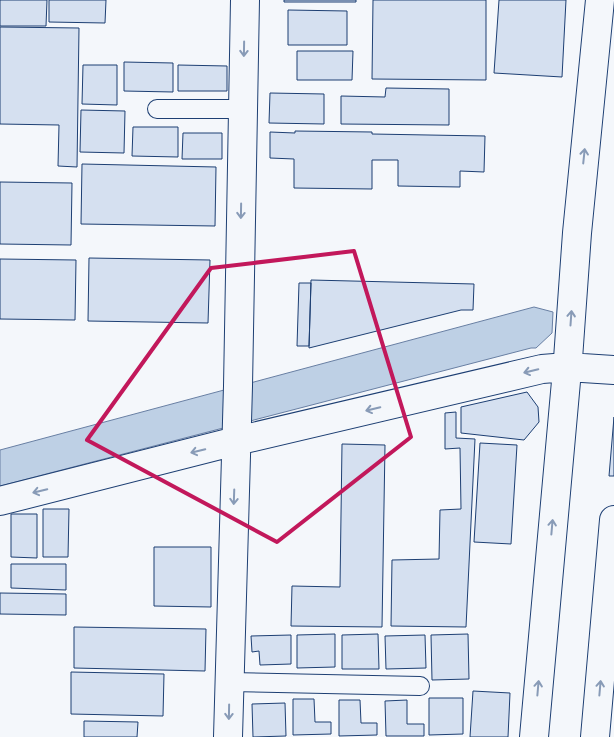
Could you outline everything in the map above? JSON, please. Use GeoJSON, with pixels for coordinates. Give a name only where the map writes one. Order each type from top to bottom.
{"type":"FeatureCollection","features":[{"type":"Feature","properties":{"kind":"main road"},"geometry":{"type":"LineString","coordinates":[[228,737],[238,386],[245,0]]}},
{"type":"Feature","properties":{"kind":"main road"},"geometry":{"type":"LineString","coordinates":[[534,737],[577,233],[600,0]]}},
{"type":"Feature","properties":{"kind":"main road"},"geometry":{"type":"LineString","coordinates":[[0,501],[236,436],[542,368],[567,366],[614,370]]}},
{"type":"Feature","properties":{"kind":"main road"},"geometry":{"type":"LineString","coordinates":[[595,737],[614,520]]}},
{"type":"Feature","properties":{"kind":"lane"},"geometry":{"type":"LineString","coordinates":[[157,110],[243,109]]}},
{"type":"Feature","properties":{"kind":"lane"},"geometry":{"type":"LineString","coordinates":[[229,682],[420,686]]}},
{"type":"Feature","properties":{"kind":"highlighted area"},"geometry":{"type":"Polygon","coordinates":[[[354,251],[411,437],[277,542],[87,440],[211,268],[354,251]]]}},
{"type":"Feature","properties":{"kind":"water"},"geometry":{"type":"Polygon","coordinates":[[[534,307],[553,312],[552,333],[536,348],[0,486],[0,450],[534,307]]]}},
{"type":"Feature","properties":{"kind":"building"},"geometry":{"type":"Polygon","coordinates":[[[0,0],[47,0],[46,26],[0,26],[0,0]]]}},
{"type":"Feature","properties":{"kind":"building"},"geometry":{"type":"Polygon","coordinates":[[[49,0],[106,0],[105,23],[49,22],[49,0]]]}},
{"type":"Feature","properties":{"kind":"building"},"geometry":{"type":"Polygon","coordinates":[[[284,0],[356,0],[356,2],[284,2],[284,0]]]}},
{"type":"Feature","properties":{"kind":"building"},"geometry":{"type":"Polygon","coordinates":[[[373,0],[486,0],[486,80],[372,79],[373,0]]]}},
{"type":"Feature","properties":{"kind":"building"},"geometry":{"type":"Polygon","coordinates":[[[499,0],[566,0],[562,77],[494,73],[499,0]]]}},
{"type":"Feature","properties":{"kind":"building"},"geometry":{"type":"Polygon","coordinates":[[[288,10],[347,11],[347,45],[288,45],[288,10]]]}},
{"type":"Feature","properties":{"kind":"building"},"geometry":{"type":"Polygon","coordinates":[[[0,27],[79,28],[77,167],[58,166],[59,125],[0,124],[0,27]]]}},
{"type":"Feature","properties":{"kind":"building"},"geometry":{"type":"Polygon","coordinates":[[[297,51],[353,51],[352,80],[297,80],[297,51]]]}},
{"type":"Feature","properties":{"kind":"building"},"geometry":{"type":"Polygon","coordinates":[[[124,62],[173,63],[173,92],[124,91],[124,62]]]}},
{"type":"Feature","properties":{"kind":"building"},"geometry":{"type":"Polygon","coordinates":[[[83,65],[117,65],[117,105],[82,104],[83,65]]]}},
{"type":"Feature","properties":{"kind":"building"},"geometry":{"type":"Polygon","coordinates":[[[178,65],[227,66],[227,91],[178,91],[178,65]]]}},
{"type":"Feature","properties":{"kind":"building"},"geometry":{"type":"Polygon","coordinates":[[[386,88],[449,89],[449,125],[341,124],[341,96],[385,97],[386,88]]]}},
{"type":"Feature","properties":{"kind":"building"},"geometry":{"type":"Polygon","coordinates":[[[270,93],[324,94],[324,124],[269,123],[270,93]]]}},
{"type":"Feature","properties":{"kind":"building"},"geometry":{"type":"Polygon","coordinates":[[[81,110],[125,111],[124,153],[80,152],[81,110]]]}},
{"type":"Feature","properties":{"kind":"building"},"geometry":{"type":"Polygon","coordinates":[[[133,127],[178,127],[178,157],[132,156],[133,127]]]}},
{"type":"Feature","properties":{"kind":"building"},"geometry":{"type":"Polygon","coordinates":[[[295,131],[485,136],[484,172],[460,171],[460,187],[398,186],[398,160],[372,160],[372,189],[294,188],[294,159],[270,158],[270,132],[295,133],[295,131]]]}},
{"type":"Feature","properties":{"kind":"building"},"geometry":{"type":"Polygon","coordinates":[[[183,133],[222,133],[222,159],[182,159],[183,133]]]}},
{"type":"Feature","properties":{"kind":"building"},"geometry":{"type":"Polygon","coordinates":[[[82,164],[216,167],[215,226],[81,224],[82,164]]]}},
{"type":"Feature","properties":{"kind":"building"},"geometry":{"type":"Polygon","coordinates":[[[0,182],[72,183],[71,245],[0,244],[0,182]]]}},
{"type":"Feature","properties":{"kind":"building"},"geometry":{"type":"Polygon","coordinates":[[[89,258],[210,260],[208,323],[88,321],[89,258]]]}},
{"type":"Feature","properties":{"kind":"building"},"geometry":{"type":"Polygon","coordinates":[[[0,259],[76,260],[75,320],[0,319],[0,259]]]}},
{"type":"Feature","properties":{"kind":"building"},"geometry":{"type":"Polygon","coordinates":[[[311,280],[474,284],[473,310],[461,310],[309,348],[311,280]]]}},
{"type":"Feature","properties":{"kind":"building"},"geometry":{"type":"Polygon","coordinates":[[[299,283],[311,283],[309,346],[297,346],[299,283]]]}},
{"type":"Feature","properties":{"kind":"building"},"geometry":{"type":"Polygon","coordinates":[[[527,392],[538,407],[539,422],[524,440],[461,433],[461,407],[527,392]]]}},
{"type":"Feature","properties":{"kind":"building"},"geometry":{"type":"Polygon","coordinates":[[[456,412],[456,438],[475,439],[466,627],[391,626],[392,560],[439,559],[440,510],[461,509],[460,448],[445,449],[445,413],[456,412]]]}},
{"type":"Feature","properties":{"kind":"building"},"geometry":{"type":"Polygon","coordinates":[[[614,417],[614,476],[609,476],[614,417]]]}},
{"type":"Feature","properties":{"kind":"building"},"geometry":{"type":"Polygon","coordinates":[[[480,443],[517,445],[511,544],[474,542],[480,443]]]}},
{"type":"Feature","properties":{"kind":"building"},"geometry":{"type":"Polygon","coordinates":[[[342,444],[385,445],[382,627],[291,626],[292,586],[340,587],[342,444]]]}},
{"type":"Feature","properties":{"kind":"building"},"geometry":{"type":"Polygon","coordinates":[[[43,509],[69,509],[68,557],[43,557],[43,509]]]}},
{"type":"Feature","properties":{"kind":"building"},"geometry":{"type":"Polygon","coordinates":[[[11,514],[37,514],[37,558],[11,557],[11,514]]]}},
{"type":"Feature","properties":{"kind":"building"},"geometry":{"type":"Polygon","coordinates":[[[154,547],[211,547],[211,607],[154,606],[154,547]]]}},
{"type":"Feature","properties":{"kind":"building"},"geometry":{"type":"Polygon","coordinates":[[[11,564],[66,564],[66,590],[11,588],[11,564]]]}},
{"type":"Feature","properties":{"kind":"building"},"geometry":{"type":"Polygon","coordinates":[[[0,593],[66,594],[66,615],[0,614],[0,593]]]}},
{"type":"Feature","properties":{"kind":"building"},"geometry":{"type":"Polygon","coordinates":[[[74,627],[206,629],[205,671],[74,668],[74,627]]]}},
{"type":"Feature","properties":{"kind":"building"},"geometry":{"type":"Polygon","coordinates":[[[335,634],[335,667],[297,668],[297,635],[335,634]]]}},
{"type":"Feature","properties":{"kind":"building"},"geometry":{"type":"Polygon","coordinates":[[[378,634],[379,669],[342,669],[342,635],[378,634]]]}},
{"type":"Feature","properties":{"kind":"building"},"geometry":{"type":"Polygon","coordinates":[[[468,634],[469,679],[432,680],[431,635],[468,634]]]}},
{"type":"Feature","properties":{"kind":"building"},"geometry":{"type":"Polygon","coordinates":[[[291,635],[291,664],[260,665],[259,651],[252,652],[251,636],[291,635]]]}},
{"type":"Feature","properties":{"kind":"building"},"geometry":{"type":"Polygon","coordinates":[[[425,635],[426,668],[386,669],[385,636],[425,635]]]}},
{"type":"Feature","properties":{"kind":"building"},"geometry":{"type":"Polygon","coordinates":[[[71,672],[164,674],[163,716],[71,714],[71,672]]]}},
{"type":"Feature","properties":{"kind":"building"},"geometry":{"type":"Polygon","coordinates":[[[473,691],[510,693],[508,737],[470,737],[473,691]]]}},
{"type":"Feature","properties":{"kind":"building"},"geometry":{"type":"Polygon","coordinates":[[[429,698],[463,698],[463,734],[429,735],[429,698]]]}},
{"type":"Feature","properties":{"kind":"building"},"geometry":{"type":"Polygon","coordinates":[[[293,699],[314,699],[315,722],[331,722],[331,734],[293,735],[293,699]]]}},
{"type":"Feature","properties":{"kind":"building"},"geometry":{"type":"Polygon","coordinates":[[[339,700],[360,700],[361,723],[377,723],[377,735],[339,736],[339,700]]]}},
{"type":"Feature","properties":{"kind":"building"},"geometry":{"type":"Polygon","coordinates":[[[407,700],[407,724],[424,724],[424,736],[386,736],[385,701],[407,700]]]}},
{"type":"Feature","properties":{"kind":"building"},"geometry":{"type":"Polygon","coordinates":[[[285,703],[286,736],[253,737],[252,704],[285,703]]]}},
{"type":"Feature","properties":{"kind":"building"},"geometry":{"type":"Polygon","coordinates":[[[84,721],[138,722],[137,737],[84,737],[84,721]]]}}]}
